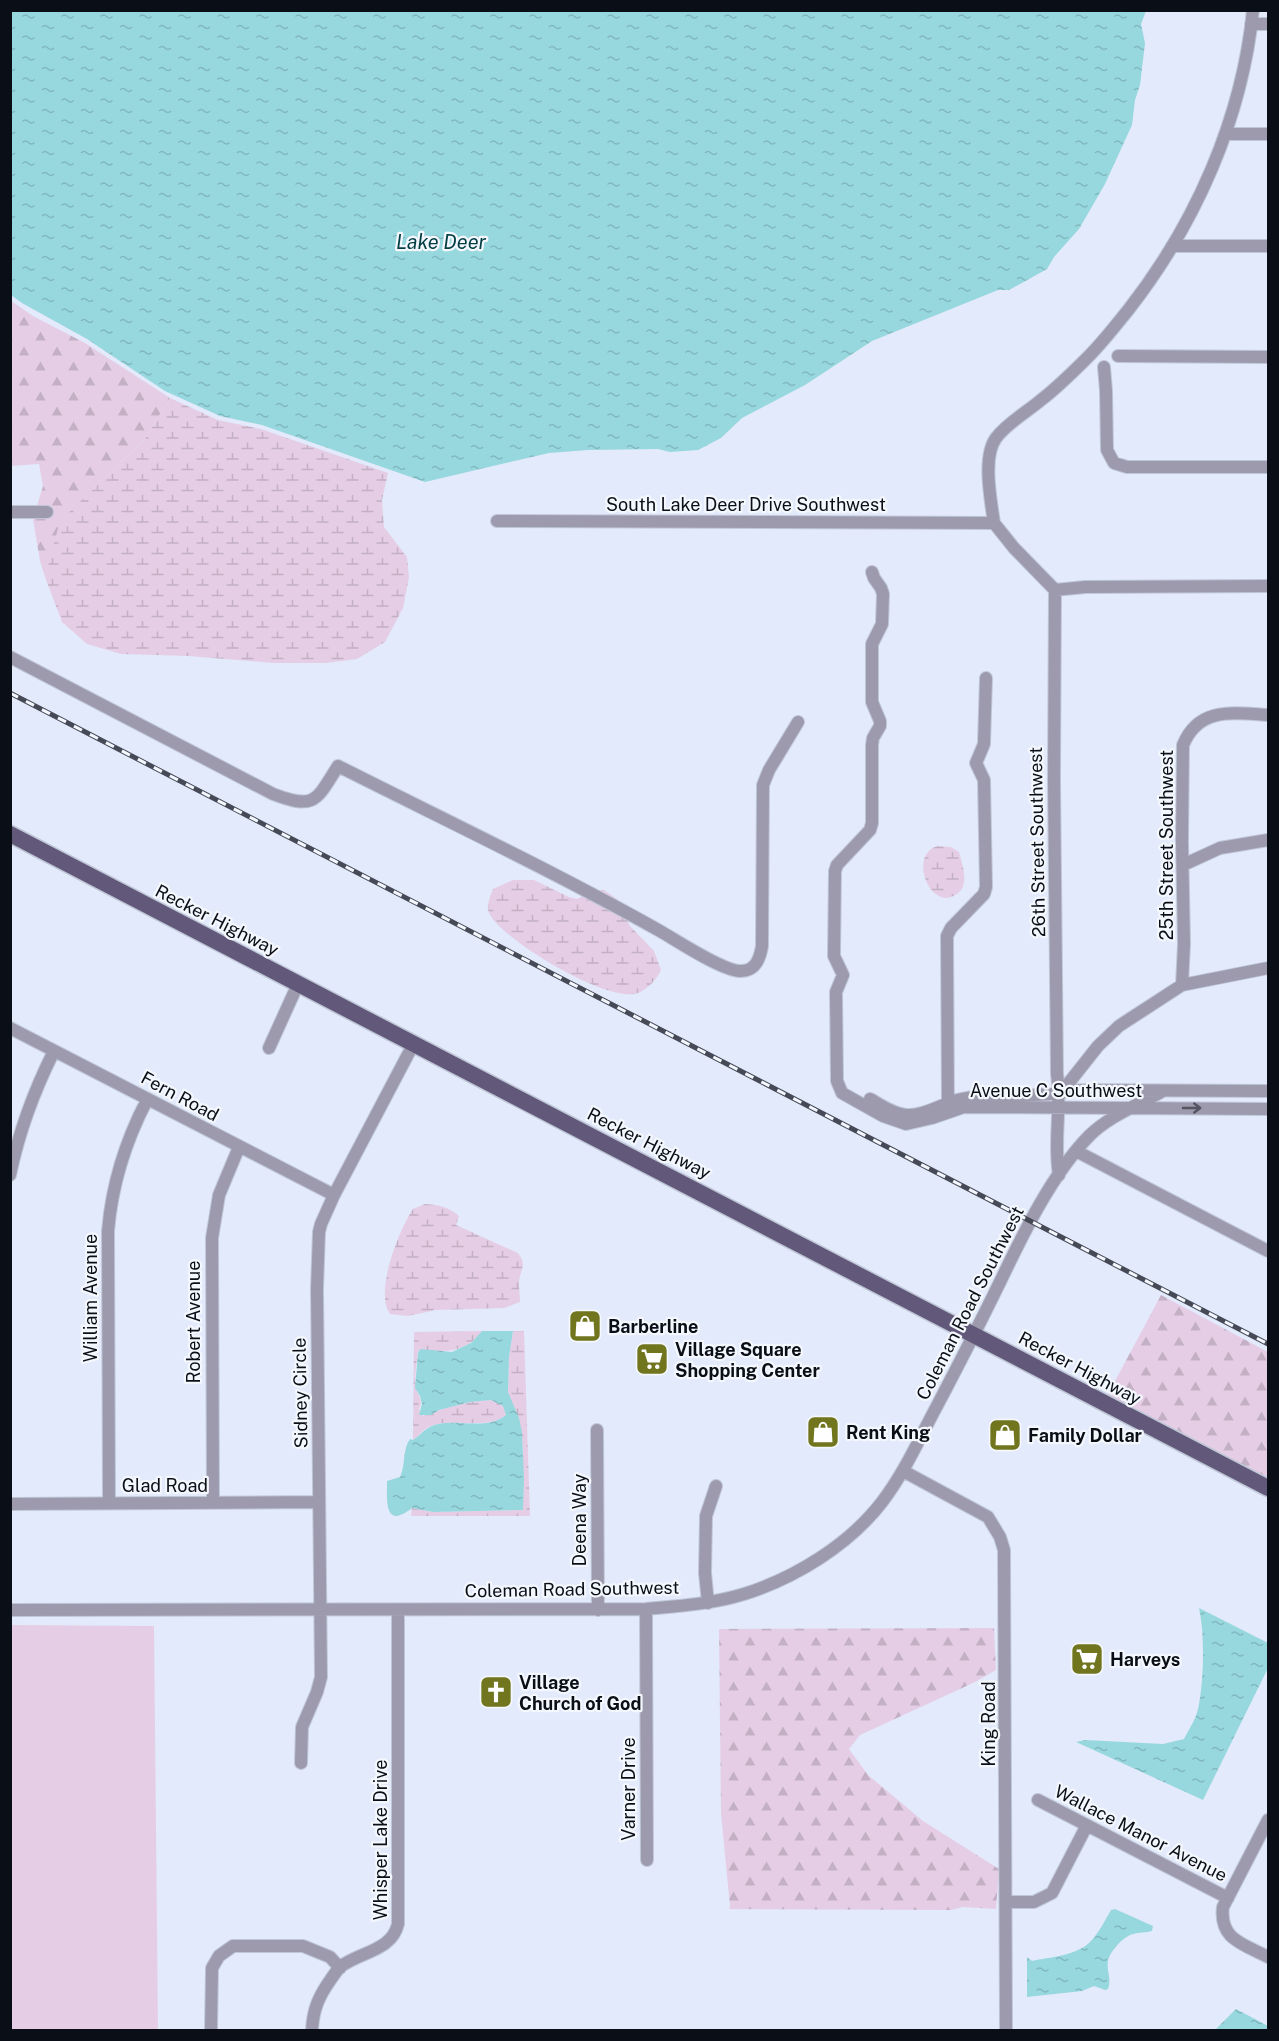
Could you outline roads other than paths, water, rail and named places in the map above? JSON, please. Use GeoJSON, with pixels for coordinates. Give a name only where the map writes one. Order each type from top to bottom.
{"type":"FeatureCollection","features":[{"type":"Feature","properties":{"kind":"main road","name":"Recker Highway"},"geometry":{"type":"LineString","coordinates":[[10,834],[1269,1488]]}},
{"type":"Feature","properties":{"kind":"street"},"geometry":{"type":"LineString","coordinates":[[1253,10],[1242,76],[1225,134],[1206,183],[1172,246],[1143,291],[1089,357],[995,440],[991,453],[989,476],[994,523],[1014,548],[1055,590],[1085,587],[1269,586]]}},
{"type":"Feature","properties":{"kind":"street"},"geometry":{"type":"LineString","coordinates":[[1251,24],[1269,24]]}},
{"type":"Feature","properties":{"kind":"street"},"geometry":{"type":"LineString","coordinates":[[1225,134],[1269,134]]}},
{"type":"Feature","properties":{"kind":"street"},"geometry":{"type":"LineString","coordinates":[[1172,246],[1269,246]]}},
{"type":"Feature","properties":{"kind":"street"},"geometry":{"type":"LineString","coordinates":[[1104,340],[1118,356]]}},
{"type":"Feature","properties":{"kind":"street"},"geometry":{"type":"LineString","coordinates":[[1104,367],[1118,356],[1269,357]]}},
{"type":"Feature","properties":{"kind":"street"},"geometry":{"type":"LineString","coordinates":[[1089,357],[1096,365],[1104,367]]}},
{"type":"Feature","properties":{"kind":"street"},"geometry":{"type":"LineString","coordinates":[[1104,367],[1107,450],[1114,463],[1127,467],[1269,467]]}},
{"type":"Feature","properties":{"kind":"street"},"geometry":{"type":"LineString","coordinates":[[10,512],[47,512]]}},
{"type":"Feature","properties":{"kind":"street","name":"South Lake Deer Drive Southwest"},"geometry":{"type":"LineString","coordinates":[[497,521],[994,523]]}},
{"type":"Feature","properties":{"kind":"street","name":"Avenue C Southwest"},"geometry":{"type":"LineString","coordinates":[[872,572],[883,594],[882,624],[872,644],[872,702],[879,716],[880,726],[872,745],[873,815],[870,830],[837,865],[835,871],[834,956],[843,975],[836,992],[837,1081],[905,1115],[947,1108],[982,1096],[1060,1100],[1134,1108],[1269,1108]]}},
{"type":"Feature","properties":{"kind":"street","name":"26th Street Southwest"},"geometry":{"type":"LineString","coordinates":[[1055,590],[1054,780],[1060,1100],[1057,1161],[1059,1174]]}},
{"type":"Feature","properties":{"kind":"street"},"geometry":{"type":"LineString","coordinates":[[10,657],[273,794],[295,803],[308,802],[320,795],[338,766],[626,913],[722,966],[741,971],[752,968],[760,960],[762,946],[763,784],[798,722]]}},
{"type":"Feature","properties":{"kind":"street"},"geometry":{"type":"LineString","coordinates":[[947,1108],[947,936],[951,928],[984,894],[986,887],[984,780],[976,763],[984,744],[986,678]]}},
{"type":"Feature","properties":{"kind":"street","name":"25th Street Southwest"},"geometry":{"type":"LineString","coordinates":[[1182,986],[1184,944],[1182,752],[1191,731],[1198,724],[1219,713],[1269,715]]}},
{"type":"Feature","properties":{"kind":"street"},"geometry":{"type":"LineString","coordinates":[[1183,865],[1220,848],[1269,840]]}},
{"type":"Feature","properties":{"kind":"street"},"geometry":{"type":"LineString","coordinates":[[1060,1100],[1098,1046],[1119,1026],[1182,986],[1269,968]]}},
{"type":"Feature","properties":{"kind":"street"},"geometry":{"type":"LineString","coordinates":[[269,1048],[298,984]]}},
{"type":"Feature","properties":{"kind":"street","name":"Fern Road"},"geometry":{"type":"LineString","coordinates":[[10,1029],[334,1195]]}},
{"type":"Feature","properties":{"kind":"street","name":"Sidney Circle"},"geometry":{"type":"LineString","coordinates":[[301,1762],[302,1727],[320,1684],[317,1245],[321,1224],[334,1195],[414,1043]]}},
{"type":"Feature","properties":{"kind":"street"},"geometry":{"type":"LineString","coordinates":[[10,1175],[27,1110],[54,1051]]}},
{"type":"Feature","properties":{"kind":"street","name":"Avenue C Southwest"},"geometry":{"type":"LineString","coordinates":[[1060,1100],[1074,1090],[1269,1091]]}},
{"type":"Feature","properties":{"kind":"street","name":"Coleman Road Southwest"},"geometry":{"type":"LineString","coordinates":[[10,1610],[646,1609],[708,1603],[743,1594],[782,1578],[835,1547],[871,1516],[903,1471],[1013,1254],[1059,1174],[1076,1151],[1107,1121],[1163,1091]]}},
{"type":"Feature","properties":{"kind":"street","name":"William Avenue"},"geometry":{"type":"LineString","coordinates":[[109,1503],[108,1231],[119,1165],[131,1131],[147,1100]]}},
{"type":"Feature","properties":{"kind":"street","name":"Robert Avenue"},"geometry":{"type":"LineString","coordinates":[[213,1503],[212,1238],[219,1195],[239,1147]]}},
{"type":"Feature","properties":{"kind":"street"},"geometry":{"type":"LineString","coordinates":[[1076,1151],[1269,1251]]}},
{"type":"Feature","properties":{"kind":"street","name":"Deena Way"},"geometry":{"type":"LineString","coordinates":[[597,1430],[598,1610]]}},
{"type":"Feature","properties":{"kind":"street","name":"King Road"},"geometry":{"type":"LineString","coordinates":[[903,1471],[988,1517],[1000,1537],[1004,1550],[1006,2031]]}},
{"type":"Feature","properties":{"kind":"street"},"geometry":{"type":"LineString","coordinates":[[708,1603],[705,1573],[706,1516],[716,1486]]}},
{"type":"Feature","properties":{"kind":"street","name":"Glad Road"},"geometry":{"type":"LineString","coordinates":[[10,1504],[320,1502]]}},
{"type":"Feature","properties":{"kind":"street","name":"Varner Drive"},"geometry":{"type":"LineString","coordinates":[[646,1609],[647,1860]]}},
{"type":"Feature","properties":{"kind":"street","name":"Whisper Lake Drive"},"geometry":{"type":"LineString","coordinates":[[312,2031],[313,2016],[319,1995],[340,1968],[388,1942],[396,1933],[398,1924],[398,1610]]}},
{"type":"Feature","properties":{"kind":"street","name":"Wallace Manor Avenue"},"geometry":{"type":"LineString","coordinates":[[1038,1800],[1228,1898]]}},
{"type":"Feature","properties":{"kind":"street"},"geometry":{"type":"LineString","coordinates":[[1006,1902],[1034,1902],[1052,1893],[1087,1825]]}},
{"type":"Feature","properties":{"kind":"street"},"geometry":{"type":"LineString","coordinates":[[1267,1825],[1223,1907],[1222,1915],[1224,1929],[1231,1937],[1269,1957]]}},
{"type":"Feature","properties":{"kind":"street"},"geometry":{"type":"LineString","coordinates":[[211,2031],[212,1968],[219,1956],[233,1946],[303,1946],[330,1957],[340,1968]]}},
{"type":"Feature","properties":{"kind":"water","name":"Lake Deer"},"geometry":{"type":"Polygon","coordinates":[[[10,11],[1146,11],[1141,24],[1145,43],[1132,125],[1105,184],[1079,229],[1054,257],[1047,269],[1009,290],[998,290],[872,341],[805,385],[742,418],[721,438],[698,450],[670,452],[658,449],[588,450],[549,453],[425,482],[262,425],[220,416],[165,391],[87,339],[11,295],[10,11]]]}},
{"type":"Feature","properties":{"kind":"water"},"geometry":{"type":"Polygon","coordinates":[[[482,1331],[513,1331],[509,1357],[508,1392],[522,1432],[523,1510],[433,1512],[412,1508],[396,1516],[389,1510],[387,1481],[400,1477],[410,1439],[413,1440],[437,1424],[488,1423],[506,1415],[503,1406],[491,1400],[470,1402],[439,1410],[431,1415],[419,1415],[422,1404],[415,1388],[418,1352],[421,1349],[452,1352],[471,1343],[482,1331]]]}},
{"type":"Feature","properties":{"kind":"water"},"geometry":{"type":"Polygon","coordinates":[[[1199,1608],[1268,1643],[1268,1668],[1203,1800],[1076,1742],[1085,1740],[1163,1744],[1184,1739],[1197,1713],[1202,1685],[1203,1644],[1199,1608]]]}},
{"type":"Feature","properties":{"kind":"water"},"geometry":{"type":"Polygon","coordinates":[[[1115,1909],[1153,1926],[1152,1931],[1129,1935],[1114,1949],[1108,1961],[1108,1989],[1094,1986],[1082,1991],[1027,1997],[1027,1957],[1032,1961],[1062,1955],[1084,1947],[1099,1931],[1111,1910],[1115,1909]]]}},
{"type":"Feature","properties":{"kind":"water"},"geometry":{"type":"Polygon","coordinates":[[[1236,2009],[1268,2026],[1268,2030],[1215,2030],[1236,2009]]]}},
{"type":"Feature","properties":{"kind":"railway"},"geometry":{"type":"LineString","coordinates":[[10,693],[1268,1344]]}},
{"type":"Feature","properties":{"kind":"place","name":"Barberline"},"geometry":{"type":"Point","coordinates":[585,1326]}},
{"type":"Feature","properties":{"kind":"place","name":"Village Square Shopping Center"},"geometry":{"type":"Point","coordinates":[652,1359]}},
{"type":"Feature","properties":{"kind":"place","name":"Rent King"},"geometry":{"type":"Point","coordinates":[823,1432]}},
{"type":"Feature","properties":{"kind":"place","name":"Family Dollar"},"geometry":{"type":"Point","coordinates":[1005,1435]}},
{"type":"Feature","properties":{"kind":"place","name":"Harveys"},"geometry":{"type":"Point","coordinates":[1087,1659]}},
{"type":"Feature","properties":{"kind":"place","name":"Village Church of God"},"geometry":{"type":"Point","coordinates":[496,1692]}}]}
